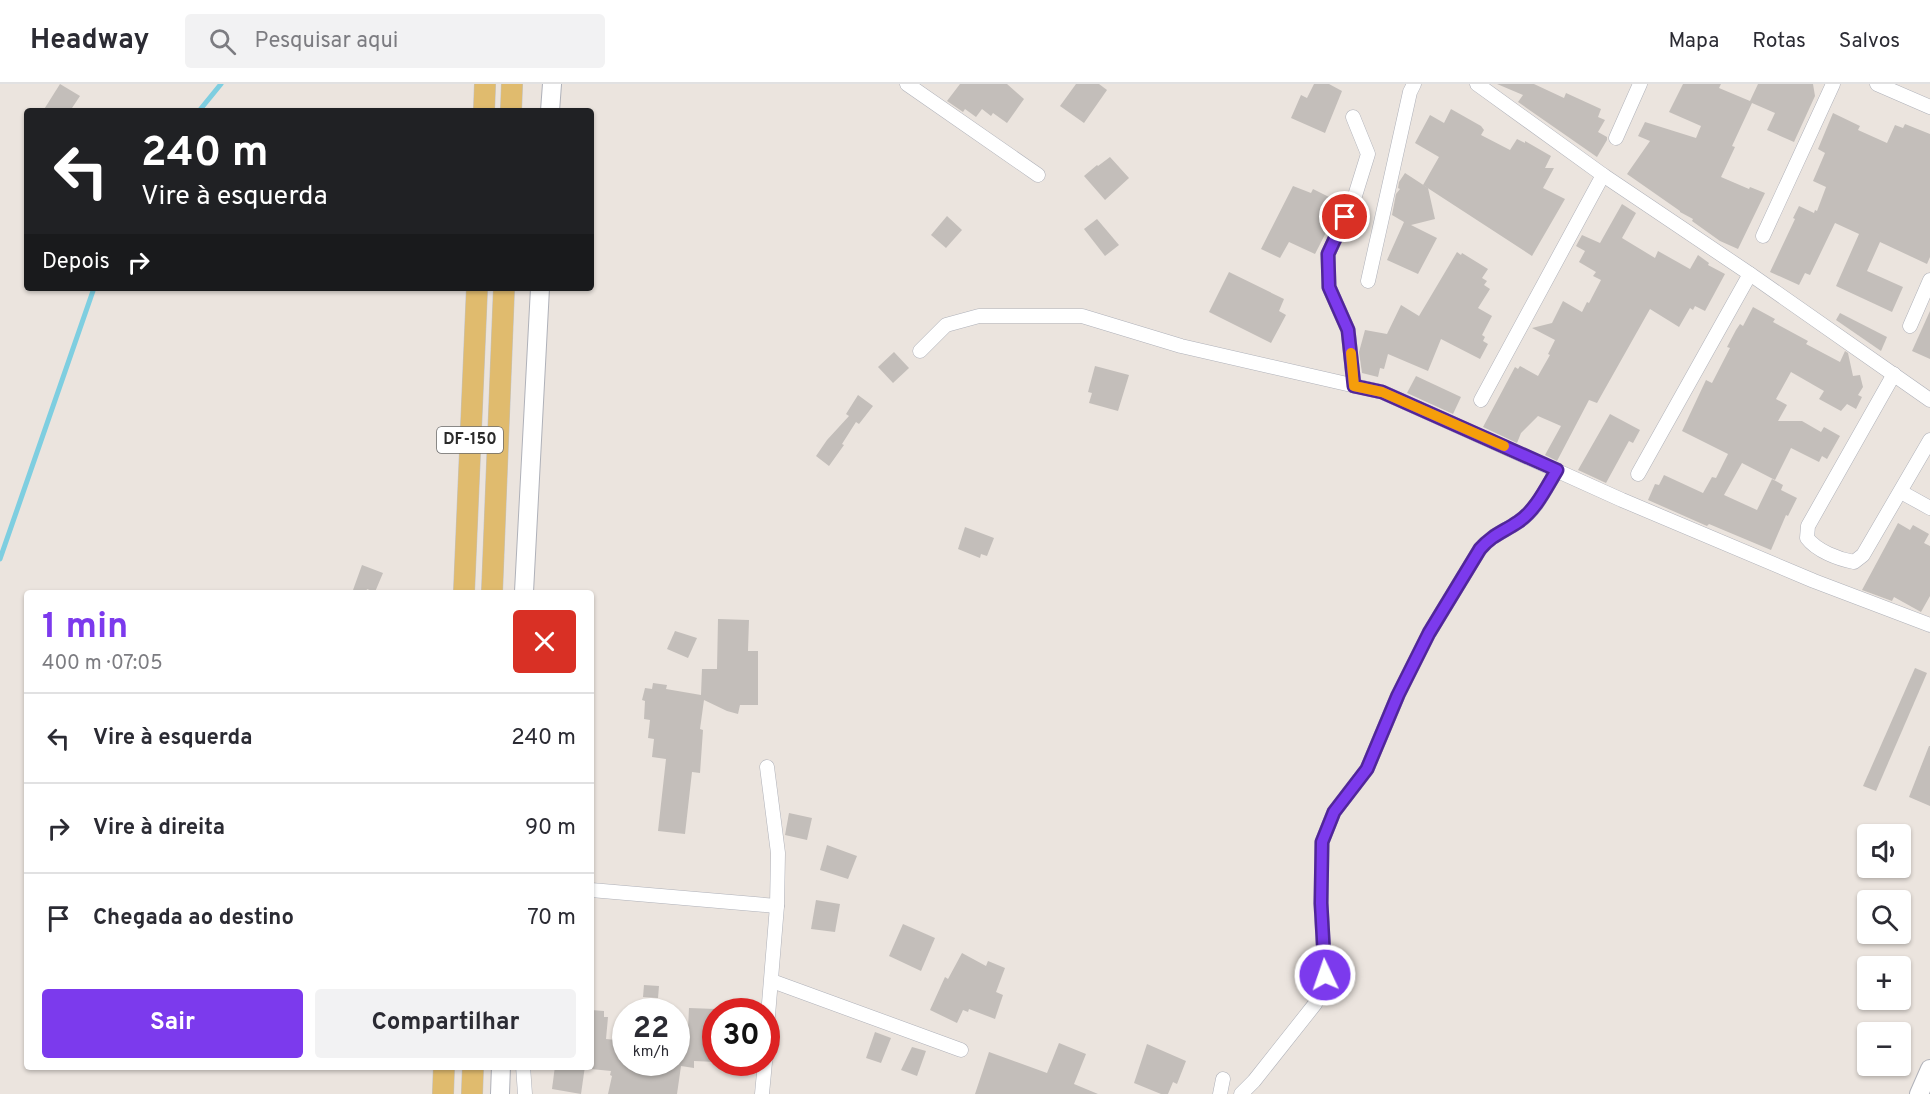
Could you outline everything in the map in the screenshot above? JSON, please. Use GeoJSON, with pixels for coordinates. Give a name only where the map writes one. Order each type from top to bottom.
{"type":"FeatureCollection","features":[{"type":"Feature","properties":{"kind":"main road"},"geometry":{"type":"LineString","coordinates":[[484,108],[485,84]]}},
{"type":"Feature","properties":{"kind":"main road"},"geometry":{"type":"LineString","coordinates":[[511,108],[512,84]]}},
{"type":"Feature","properties":{"kind":"main road","name":"DF-150"},"geometry":{"type":"LineString","coordinates":[[464,590],[477,291]]}},
{"type":"Feature","properties":{"kind":"main road","name":"DF-150"},"geometry":{"type":"LineString","coordinates":[[492,590],[504,291]]}},
{"type":"Feature","properties":{"kind":"main road"},"geometry":{"type":"LineString","coordinates":[[443,1094],[444,1070]]}},
{"type":"Feature","properties":{"kind":"main road"},"geometry":{"type":"LineString","coordinates":[[472,1094],[473,1070]]}},
{"type":"Feature","properties":{"kind":"street"},"geometry":{"type":"LineString","coordinates":[[550,108],[552,84]]}},
{"type":"Feature","properties":{"kind":"street"},"geometry":{"type":"LineString","coordinates":[[907,84],[1038,175]]}},
{"type":"Feature","properties":{"kind":"street"},"geometry":{"type":"LineString","coordinates":[[1368,280],[1410,92],[1414,84]]}},
{"type":"Feature","properties":{"kind":"street"},"geometry":{"type":"LineString","coordinates":[[1477,84],[1603,175],[1930,400]]}},
{"type":"Feature","properties":{"kind":"street"},"geometry":{"type":"LineString","coordinates":[[1616,138],[1640,84]]}},
{"type":"Feature","properties":{"kind":"street"},"geometry":{"type":"LineString","coordinates":[[1763,236],[1833,84]]}},
{"type":"Feature","properties":{"kind":"street"},"geometry":{"type":"LineString","coordinates":[[1877,84],[1930,107]]}},
{"type":"Feature","properties":{"kind":"street"},"geometry":{"type":"LineString","coordinates":[[1353,117],[1368,154],[1354,199],[1328,254],[1329,287],[1348,330],[1354,386]]}},
{"type":"Feature","properties":{"kind":"street"},"geometry":{"type":"LineString","coordinates":[[1481,400],[1603,175]]}},
{"type":"Feature","properties":{"kind":"street"},"geometry":{"type":"LineString","coordinates":[[1638,474],[1750,274]]}},
{"type":"Feature","properties":{"kind":"street"},"geometry":{"type":"LineString","coordinates":[[1910,326],[1930,280]]}},
{"type":"Feature","properties":{"kind":"street"},"geometry":{"type":"LineString","coordinates":[[524,590],[540,291]]}},
{"type":"Feature","properties":{"kind":"street"},"geometry":{"type":"LineString","coordinates":[[921,351],[945,325],[979,316],[1082,316],[1181,346],[1382,392],[1622,500],[1814,581],[1930,625]]}},
{"type":"Feature","properties":{"kind":"street"},"geometry":{"type":"LineString","coordinates":[[1894,374],[1808,526],[1807,538],[1813,545],[1844,560],[1854,562],[1863,555],[1930,440]]}},
{"type":"Feature","properties":{"kind":"street"},"geometry":{"type":"LineString","coordinates":[[1241,1094],[1315,1004],[1322,989],[1325,975],[1321,903],[1322,842],[1334,812],[1367,769],[1398,695],[1429,633],[1480,549],[1490,537],[1519,522],[1531,511],[1557,470]]}},
{"type":"Feature","properties":{"kind":"street"},"geometry":{"type":"LineString","coordinates":[[1901,492],[1930,508]]}},
{"type":"Feature","properties":{"kind":"street"},"geometry":{"type":"LineString","coordinates":[[767,767],[778,853],[777,906],[770,998]]}},
{"type":"Feature","properties":{"kind":"street"},"geometry":{"type":"LineString","coordinates":[[594,890],[777,906]]}},
{"type":"Feature","properties":{"kind":"street"},"geometry":{"type":"LineString","coordinates":[[772,981],[961,1050]]}},
{"type":"Feature","properties":{"kind":"street"},"geometry":{"type":"LineString","coordinates":[[1919,1094],[1930,1069]]}},
{"type":"Feature","properties":{"kind":"street"},"geometry":{"type":"LineString","coordinates":[[500,1094],[501,1070]]}},
{"type":"Feature","properties":{"kind":"street"},"geometry":{"type":"LineString","coordinates":[[523,1070],[525,1094]]}},
{"type":"Feature","properties":{"kind":"street"},"geometry":{"type":"LineString","coordinates":[[762,1094],[764,1076]]}},
{"type":"Feature","properties":{"kind":"street"},"geometry":{"type":"LineString","coordinates":[[1220,1094],[1223,1079]]}},
{"type":"Feature","properties":{"kind":"building"},"geometry":{"type":"Polygon","coordinates":[[[60,84],[80,96],[72,108],[45,108],[60,84]]]}},
{"type":"Feature","properties":{"kind":"building"},"geometry":{"type":"Polygon","coordinates":[[[960,84],[1007,84],[1024,99],[1007,123],[993,113],[991,116],[982,109],[976,117],[965,109],[963,112],[947,101],[960,84]]]}},
{"type":"Feature","properties":{"kind":"building"},"geometry":{"type":"Polygon","coordinates":[[[1076,84],[1099,84],[1107,90],[1084,123],[1060,106],[1076,84]]]}},
{"type":"Feature","properties":{"kind":"building"},"geometry":{"type":"Polygon","coordinates":[[[1314,84],[1329,84],[1342,91],[1325,133],[1291,118],[1301,95],[1307,98],[1314,84]]]}},
{"type":"Feature","properties":{"kind":"building"},"geometry":{"type":"Polygon","coordinates":[[[1497,84],[1534,84],[1564,98],[1566,93],[1601,109],[1598,117],[1605,120],[1598,132],[1607,137],[1607,140],[1597,157],[1518,102],[1523,95],[1497,84]]]}},
{"type":"Feature","properties":{"kind":"building"},"geometry":{"type":"Polygon","coordinates":[[[1683,84],[1721,84],[1719,88],[1750,101],[1758,84],[1813,84],[1815,96],[1794,142],[1767,130],[1775,113],[1752,103],[1732,146],[1735,147],[1721,177],[1765,193],[1738,249],[1720,241],[1692,221],[1693,219],[1627,174],[1650,141],[1638,136],[1645,122],[1696,138],[1701,126],[1669,112],[1683,84]]]}},
{"type":"Feature","properties":{"kind":"building"},"geometry":{"type":"Polygon","coordinates":[[[1451,109],[1481,126],[1484,130],[1481,135],[1510,150],[1517,139],[1551,156],[1545,168],[1554,168],[1543,188],[1565,199],[1532,256],[1423,185],[1439,157],[1415,143],[1430,115],[1444,123],[1451,109]]]}},
{"type":"Feature","properties":{"kind":"building"},"geometry":{"type":"Polygon","coordinates":[[[1833,113],[1860,126],[1858,130],[1887,143],[1895,125],[1903,128],[1905,124],[1930,134],[1930,257],[1927,264],[1880,242],[1867,271],[1903,287],[1892,312],[1836,286],[1859,234],[1835,223],[1810,275],[1805,273],[1799,285],[1770,272],[1799,206],[1814,213],[1815,210],[1817,211],[1826,187],[1813,181],[1825,153],[1818,149],[1833,113]]]}},
{"type":"Feature","properties":{"kind":"building"},"geometry":{"type":"Polygon","coordinates":[[[1110,157],[1129,178],[1105,200],[1084,176],[1110,157]]]}},
{"type":"Feature","properties":{"kind":"building"},"geometry":{"type":"Polygon","coordinates":[[[1405,173],[1428,188],[1435,219],[1411,225],[1437,238],[1418,274],[1387,260],[1404,222],[1392,215],[1396,194],[1400,189],[1398,188],[1399,182],[1405,173]]]}},
{"type":"Feature","properties":{"kind":"building"},"geometry":{"type":"Polygon","coordinates":[[[1293,186],[1311,193],[1313,189],[1341,203],[1315,254],[1289,242],[1280,258],[1261,249],[1293,186]]]}},
{"type":"Feature","properties":{"kind":"building"},"geometry":{"type":"Polygon","coordinates":[[[1622,204],[1636,213],[1622,238],[1655,258],[1658,251],[1690,269],[1698,255],[1709,263],[1708,265],[1725,274],[1705,311],[1695,306],[1693,310],[1690,308],[1679,327],[1650,309],[1597,403],[1589,400],[1557,461],[1545,455],[1561,426],[1538,416],[1521,433],[1517,443],[1483,427],[1515,367],[1518,369],[1520,366],[1538,376],[1550,355],[1548,354],[1555,340],[1532,328],[1552,323],[1563,301],[1582,312],[1587,302],[1589,303],[1601,280],[1593,276],[1596,272],[1579,262],[1585,251],[1576,246],[1582,235],[1600,243],[1622,204]]]}},
{"type":"Feature","properties":{"kind":"building"},"geometry":{"type":"Polygon","coordinates":[[[947,216],[962,230],[946,248],[931,235],[947,216]]]}},
{"type":"Feature","properties":{"kind":"building"},"geometry":{"type":"Polygon","coordinates":[[[1097,219],[1119,245],[1105,256],[1084,229],[1097,219]]]}},
{"type":"Feature","properties":{"kind":"building"},"geometry":{"type":"Polygon","coordinates":[[[1457,252],[1488,269],[1482,278],[1487,281],[1484,285],[1490,289],[1478,308],[1492,316],[1482,335],[1485,337],[1483,341],[1488,344],[1480,359],[1441,339],[1428,371],[1388,354],[1384,369],[1380,368],[1378,377],[1362,373],[1359,352],[1365,330],[1387,334],[1401,305],[1419,316],[1457,252]]]}},
{"type":"Feature","properties":{"kind":"building"},"geometry":{"type":"Polygon","coordinates":[[[1229,272],[1284,299],[1279,311],[1286,315],[1271,343],[1209,312],[1229,272]]]}},
{"type":"Feature","properties":{"kind":"building"},"geometry":{"type":"Polygon","coordinates":[[[1753,307],[1775,319],[1773,322],[1808,341],[1806,344],[1840,362],[1845,351],[1848,353],[1853,376],[1860,375],[1863,387],[1858,395],[1862,397],[1856,409],[1847,404],[1841,411],[1819,399],[1824,391],[1791,372],[1776,399],[1787,405],[1778,421],[1802,421],[1821,432],[1824,427],[1840,436],[1827,459],[1822,456],[1819,462],[1791,448],[1775,480],[1742,463],[1724,495],[1757,510],[1772,479],[1783,485],[1781,490],[1797,498],[1788,516],[1786,515],[1771,550],[1709,524],[1707,526],[1648,500],[1655,484],[1659,485],[1664,475],[1703,493],[1712,477],[1716,478],[1728,454],[1682,431],[1706,380],[1712,383],[1730,348],[1727,347],[1736,330],[1740,324],[1743,326],[1753,307]]]}},
{"type":"Feature","properties":{"kind":"building"},"geometry":{"type":"Polygon","coordinates":[[[1930,311],[1930,359],[1912,351],[1930,311]]]}},
{"type":"Feature","properties":{"kind":"building"},"geometry":{"type":"Polygon","coordinates":[[[1840,313],[1887,337],[1881,351],[1836,320],[1840,313]]]}},
{"type":"Feature","properties":{"kind":"building"},"geometry":{"type":"Polygon","coordinates":[[[894,352],[909,368],[893,383],[878,367],[894,352]]]}},
{"type":"Feature","properties":{"kind":"building"},"geometry":{"type":"Polygon","coordinates":[[[1095,366],[1129,375],[1118,411],[1089,403],[1092,393],[1088,392],[1095,366]]]}},
{"type":"Feature","properties":{"kind":"building"},"geometry":{"type":"Polygon","coordinates":[[[1416,376],[1461,397],[1453,414],[1407,393],[1416,376]]]}},
{"type":"Feature","properties":{"kind":"building"},"geometry":{"type":"Polygon","coordinates":[[[858,395],[873,406],[859,424],[856,422],[842,444],[844,445],[829,466],[816,456],[849,416],[846,414],[858,395]]]}},
{"type":"Feature","properties":{"kind":"building"},"geometry":{"type":"Polygon","coordinates":[[[1610,414],[1640,430],[1633,443],[1629,441],[1606,483],[1578,470],[1610,414]]]}},
{"type":"Feature","properties":{"kind":"building"},"geometry":{"type":"Polygon","coordinates":[[[1898,523],[1910,530],[1913,525],[1929,534],[1924,543],[1930,546],[1930,596],[1921,612],[1894,597],[1892,601],[1862,590],[1898,523]]]}},
{"type":"Feature","properties":{"kind":"building"},"geometry":{"type":"Polygon","coordinates":[[[965,527],[994,538],[987,556],[981,554],[980,558],[958,549],[965,527]]]}},
{"type":"Feature","properties":{"kind":"building"},"geometry":{"type":"Polygon","coordinates":[[[362,565],[383,573],[376,590],[353,590],[362,565]]]}},
{"type":"Feature","properties":{"kind":"building"},"geometry":{"type":"Polygon","coordinates":[[[718,619],[749,620],[748,651],[758,651],[758,705],[740,705],[738,714],[704,700],[700,729],[703,730],[700,773],[692,772],[685,834],[658,831],[666,759],[652,757],[654,739],[648,738],[650,720],[644,719],[645,701],[642,700],[645,688],[652,689],[653,683],[667,685],[666,689],[701,695],[702,669],[717,669],[718,619]]]}},
{"type":"Feature","properties":{"kind":"building"},"geometry":{"type":"Polygon","coordinates":[[[675,631],[697,638],[688,658],[667,649],[675,631]]]}},
{"type":"Feature","properties":{"kind":"building"},"geometry":{"type":"Polygon","coordinates":[[[1915,668],[1927,673],[1876,791],[1863,786],[1915,668]]]}},
{"type":"Feature","properties":{"kind":"building"},"geometry":{"type":"Polygon","coordinates":[[[1930,746],[1930,806],[1909,797],[1930,746]]]}},
{"type":"Feature","properties":{"kind":"building"},"geometry":{"type":"Polygon","coordinates":[[[789,813],[812,818],[807,840],[785,835],[789,813]]]}},
{"type":"Feature","properties":{"kind":"building"},"geometry":{"type":"Polygon","coordinates":[[[827,845],[857,856],[848,879],[820,870],[827,845]]]}},
{"type":"Feature","properties":{"kind":"building"},"geometry":{"type":"Polygon","coordinates":[[[816,900],[840,904],[835,932],[811,929],[816,900]]]}},
{"type":"Feature","properties":{"kind":"building"},"geometry":{"type":"Polygon","coordinates":[[[903,924],[935,938],[921,971],[889,956],[903,924]]]}},
{"type":"Feature","properties":{"kind":"building"},"geometry":{"type":"Polygon","coordinates":[[[962,953],[986,966],[988,961],[1005,968],[996,992],[1003,995],[995,1019],[969,1009],[968,1012],[963,1010],[957,1023],[930,1010],[945,977],[948,979],[962,953]]]}},
{"type":"Feature","properties":{"kind":"building"},"geometry":{"type":"Polygon","coordinates":[[[644,985],[659,986],[658,998],[643,997],[644,985]]]}},
{"type":"Feature","properties":{"kind":"building"},"geometry":{"type":"Polygon","coordinates":[[[690,1008],[702,1008],[702,1061],[694,1061],[694,1068],[690,1067],[690,1008]]]}},
{"type":"Feature","properties":{"kind":"building"},"geometry":{"type":"Polygon","coordinates":[[[594,1010],[604,1011],[604,1017],[608,1017],[606,1039],[612,1040],[612,1076],[611,1071],[594,1069],[594,1010]]]}},
{"type":"Feature","properties":{"kind":"building"},"geometry":{"type":"Polygon","coordinates":[[[875,1032],[891,1038],[881,1063],[866,1058],[875,1032]]]}},
{"type":"Feature","properties":{"kind":"building"},"geometry":{"type":"Polygon","coordinates":[[[1059,1043],[1086,1054],[1074,1084],[1098,1094],[975,1094],[989,1052],[1047,1073],[1059,1043]]]}},
{"type":"Feature","properties":{"kind":"building"},"geometry":{"type":"Polygon","coordinates":[[[1147,1044],[1186,1061],[1177,1084],[1173,1082],[1168,1094],[1161,1094],[1134,1083],[1147,1044]]]}},
{"type":"Feature","properties":{"kind":"building"},"geometry":{"type":"Polygon","coordinates":[[[912,1047],[926,1051],[917,1076],[901,1070],[912,1047]]]}},
{"type":"Feature","properties":{"kind":"building"},"geometry":{"type":"Polygon","coordinates":[[[554,1070],[584,1070],[581,1094],[552,1089],[554,1070]]]}},
{"type":"Feature","properties":{"kind":"building"},"geometry":{"type":"Polygon","coordinates":[[[612,1076],[680,1076],[677,1094],[608,1094],[612,1076]]]}},
{"type":"Feature","properties":{"kind":"waterway"},"geometry":{"type":"LineString","coordinates":[[201,108],[221,84]]}},
{"type":"Feature","properties":{"kind":"waterway"},"geometry":{"type":"LineString","coordinates":[[0,559],[93,291]]}},
{"type":"Feature","properties":{"kind":"slow traffic"},"geometry":{"type":"LineString","coordinates":[[1351,353],[1354,386],[1382,392],[1504,446]]}},
{"type":"Feature","properties":{"kind":"route"},"geometry":{"type":"LineString","coordinates":[[1325,975],[1321,903],[1322,842],[1334,812],[1367,769],[1398,695],[1429,633],[1480,549],[1490,537],[1519,522],[1531,511],[1557,470],[1382,392],[1354,386],[1348,330],[1329,287],[1328,254],[1345,217]]}}]}
